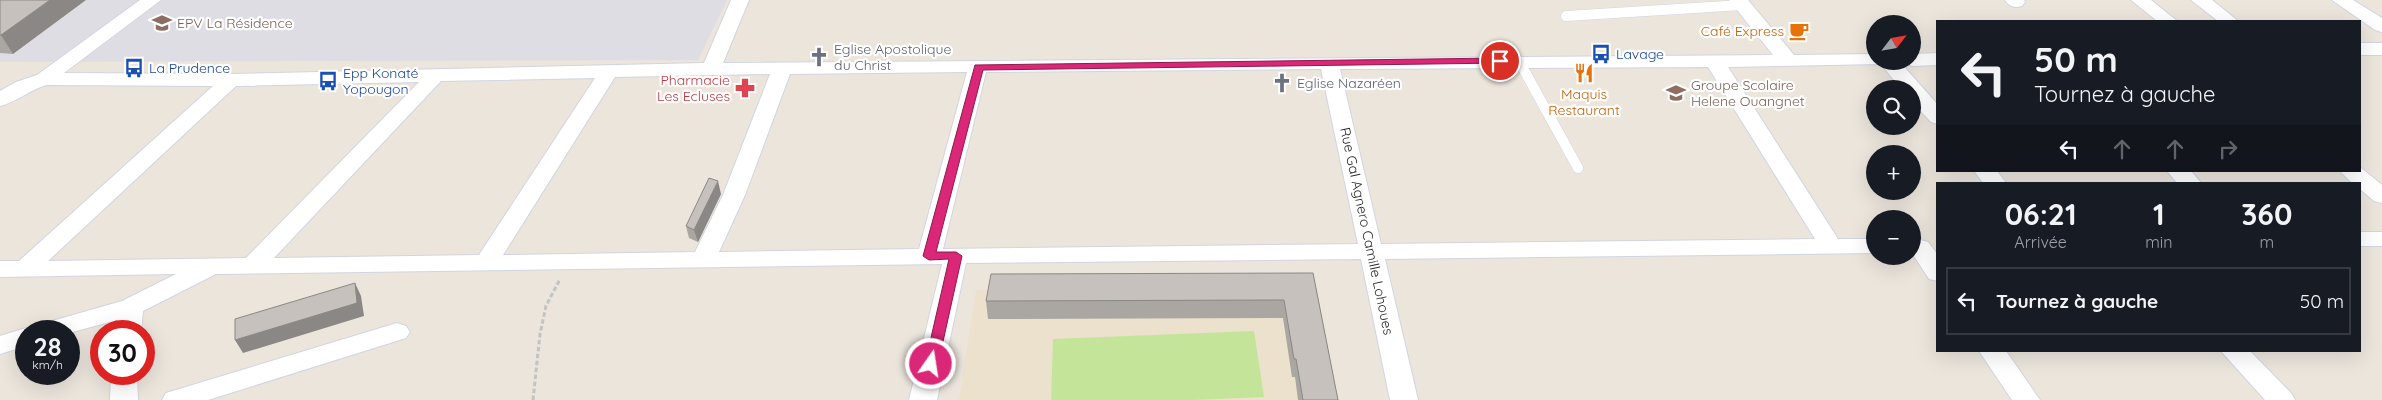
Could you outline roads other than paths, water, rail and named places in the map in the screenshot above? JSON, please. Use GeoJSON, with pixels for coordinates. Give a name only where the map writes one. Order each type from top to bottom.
{"type":"FeatureCollection","features":[{"type":"Feature","properties":{"kind":"street"},"geometry":{"type":"LineString","coordinates":[[0,100],[23,86],[44,79],[152,0]]}},
{"type":"Feature","properties":{"kind":"street"},"geometry":{"type":"LineString","coordinates":[[711,69],[740,0]]}},
{"type":"Feature","properties":{"kind":"street"},"geometry":{"type":"LineString","coordinates":[[2140,0],[2167,20]]}},
{"type":"Feature","properties":{"kind":"street"},"geometry":{"type":"LineString","coordinates":[[2200,0],[2229,20]]}},
{"type":"Feature","properties":{"kind":"street"},"geometry":{"type":"LineString","coordinates":[[2341,0],[2382,26]]}},
{"type":"Feature","properties":{"kind":"street"},"geometry":{"type":"LineString","coordinates":[[1740,2],[1787,59]]}},
{"type":"Feature","properties":{"kind":"street"},"geometry":{"type":"LineString","coordinates":[[2361,49],[2382,49]]}},
{"type":"Feature","properties":{"kind":"street"},"geometry":{"type":"LineString","coordinates":[[1714,60],[1831,246]]}},
{"type":"Feature","properties":{"kind":"street"},"geometry":{"type":"LineString","coordinates":[[44,79],[231,80],[608,73],[711,69],[1329,62],[1866,60]]}},
{"type":"Feature","properties":{"kind":"street"},"geometry":{"type":"LineString","coordinates":[[1921,60],[1936,60]]}},
{"type":"Feature","properties":{"kind":"street","name":"Rue Gal Agnero Camille Lohoues"},"geometry":{"type":"LineString","coordinates":[[1329,62],[1373,252],[1404,400]]}},
{"type":"Feature","properties":{"kind":"street"},"geometry":{"type":"LineString","coordinates":[[929,256],[978,67]]}},
{"type":"Feature","properties":{"kind":"street"},"geometry":{"type":"LineString","coordinates":[[704,259],[734,195],[782,69]]}},
{"type":"Feature","properties":{"kind":"street"},"geometry":{"type":"LineString","coordinates":[[1896,70],[1904,80]]}},
{"type":"Feature","properties":{"kind":"street"},"geometry":{"type":"LineString","coordinates":[[486,262],[608,73]]}},
{"type":"Feature","properties":{"kind":"street"},"geometry":{"type":"LineString","coordinates":[[253,265],[436,75]]}},
{"type":"Feature","properties":{"kind":"street"},"geometry":{"type":"LineString","coordinates":[[26,268],[231,80]]}},
{"type":"Feature","properties":{"kind":"street"},"geometry":{"type":"LineString","coordinates":[[0,86],[23,86]]}},
{"type":"Feature","properties":{"kind":"street"},"geometry":{"type":"LineString","coordinates":[[1921,99],[1936,116]]}},
{"type":"Feature","properties":{"kind":"street"},"geometry":{"type":"LineString","coordinates":[[1986,172],[1994,182]]}},
{"type":"Feature","properties":{"kind":"street"},"geometry":{"type":"LineString","coordinates":[[2179,172],[2189,182]]}},
{"type":"Feature","properties":{"kind":"street"},"geometry":{"type":"LineString","coordinates":[[2352,172],[2382,196]]}},
{"type":"Feature","properties":{"kind":"street"},"geometry":{"type":"LineString","coordinates":[[2361,239],[2382,239]]}},
{"type":"Feature","properties":{"kind":"street"},"geometry":{"type":"LineString","coordinates":[[0,269],[929,256],[1866,246]]}},
{"type":"Feature","properties":{"kind":"street"},"geometry":{"type":"LineString","coordinates":[[1923,247],[1936,270]]}},
{"type":"Feature","properties":{"kind":"street"},"geometry":{"type":"LineString","coordinates":[[923,400],[956,256]]}},
{"type":"Feature","properties":{"kind":"street"},"geometry":{"type":"LineString","coordinates":[[80,321],[132,306],[212,266]]}},
{"type":"Feature","properties":{"kind":"street"},"geometry":{"type":"LineString","coordinates":[[130,320],[132,306]]}},
{"type":"Feature","properties":{"kind":"street"},"geometry":{"type":"LineString","coordinates":[[176,400],[397,332]]}},
{"type":"Feature","properties":{"kind":"street"},"geometry":{"type":"LineString","coordinates":[[0,345],[15,340]]}},
{"type":"Feature","properties":{"kind":"street"},"geometry":{"type":"LineString","coordinates":[[1993,352],[2026,400]]}},
{"type":"Feature","properties":{"kind":"street"},"geometry":{"type":"LineString","coordinates":[[2235,352],[2280,400]]}},
{"type":"Feature","properties":{"kind":"street"},"geometry":{"type":"LineString","coordinates":[[124,385],[124,400]]}},
{"type":"Feature","properties":{"kind":"lane"},"geometry":{"type":"LineString","coordinates":[[1566,16],[1740,2]]}},
{"type":"Feature","properties":{"kind":"lane"},"geometry":{"type":"LineString","coordinates":[[1519,61],[1578,168]]}},
{"type":"Feature","properties":{"kind":"place","name":"EPV La Résidence"},"geometry":{"type":"Point","coordinates":[162,23]}},
{"type":"Feature","properties":{"kind":"place","name":"Café Express"},"geometry":{"type":"Point","coordinates":[1799,31]}},
{"type":"Feature","properties":{"kind":"place","name":"Lavage"},"geometry":{"type":"Point","coordinates":[1601,54]}},
{"type":"Feature","properties":{"kind":"place","name":"Eglise Apostolique du Christ"},"geometry":{"type":"Point","coordinates":[819,57]}},
{"type":"Feature","properties":{"kind":"place","name":"La Prudence"},"geometry":{"type":"Point","coordinates":[134,68]}},
{"type":"Feature","properties":{"kind":"place","name":"Maquis Restaurant"},"geometry":{"type":"Point","coordinates":[1584,73]}},
{"type":"Feature","properties":{"kind":"place","name":"Epp Konaté Yopougon"},"geometry":{"type":"Point","coordinates":[328,81]}},
{"type":"Feature","properties":{"kind":"place","name":"Eglise Nazaréen"},"geometry":{"type":"Point","coordinates":[1282,83]}},
{"type":"Feature","properties":{"kind":"place","name":"Pharmacie Les Ecluses"},"geometry":{"type":"Point","coordinates":[745,88]}},
{"type":"Feature","properties":{"kind":"place","name":"Groupe Scolaire Helene Ouangnet"},"geometry":{"type":"Point","coordinates":[1676,93]}}]}
